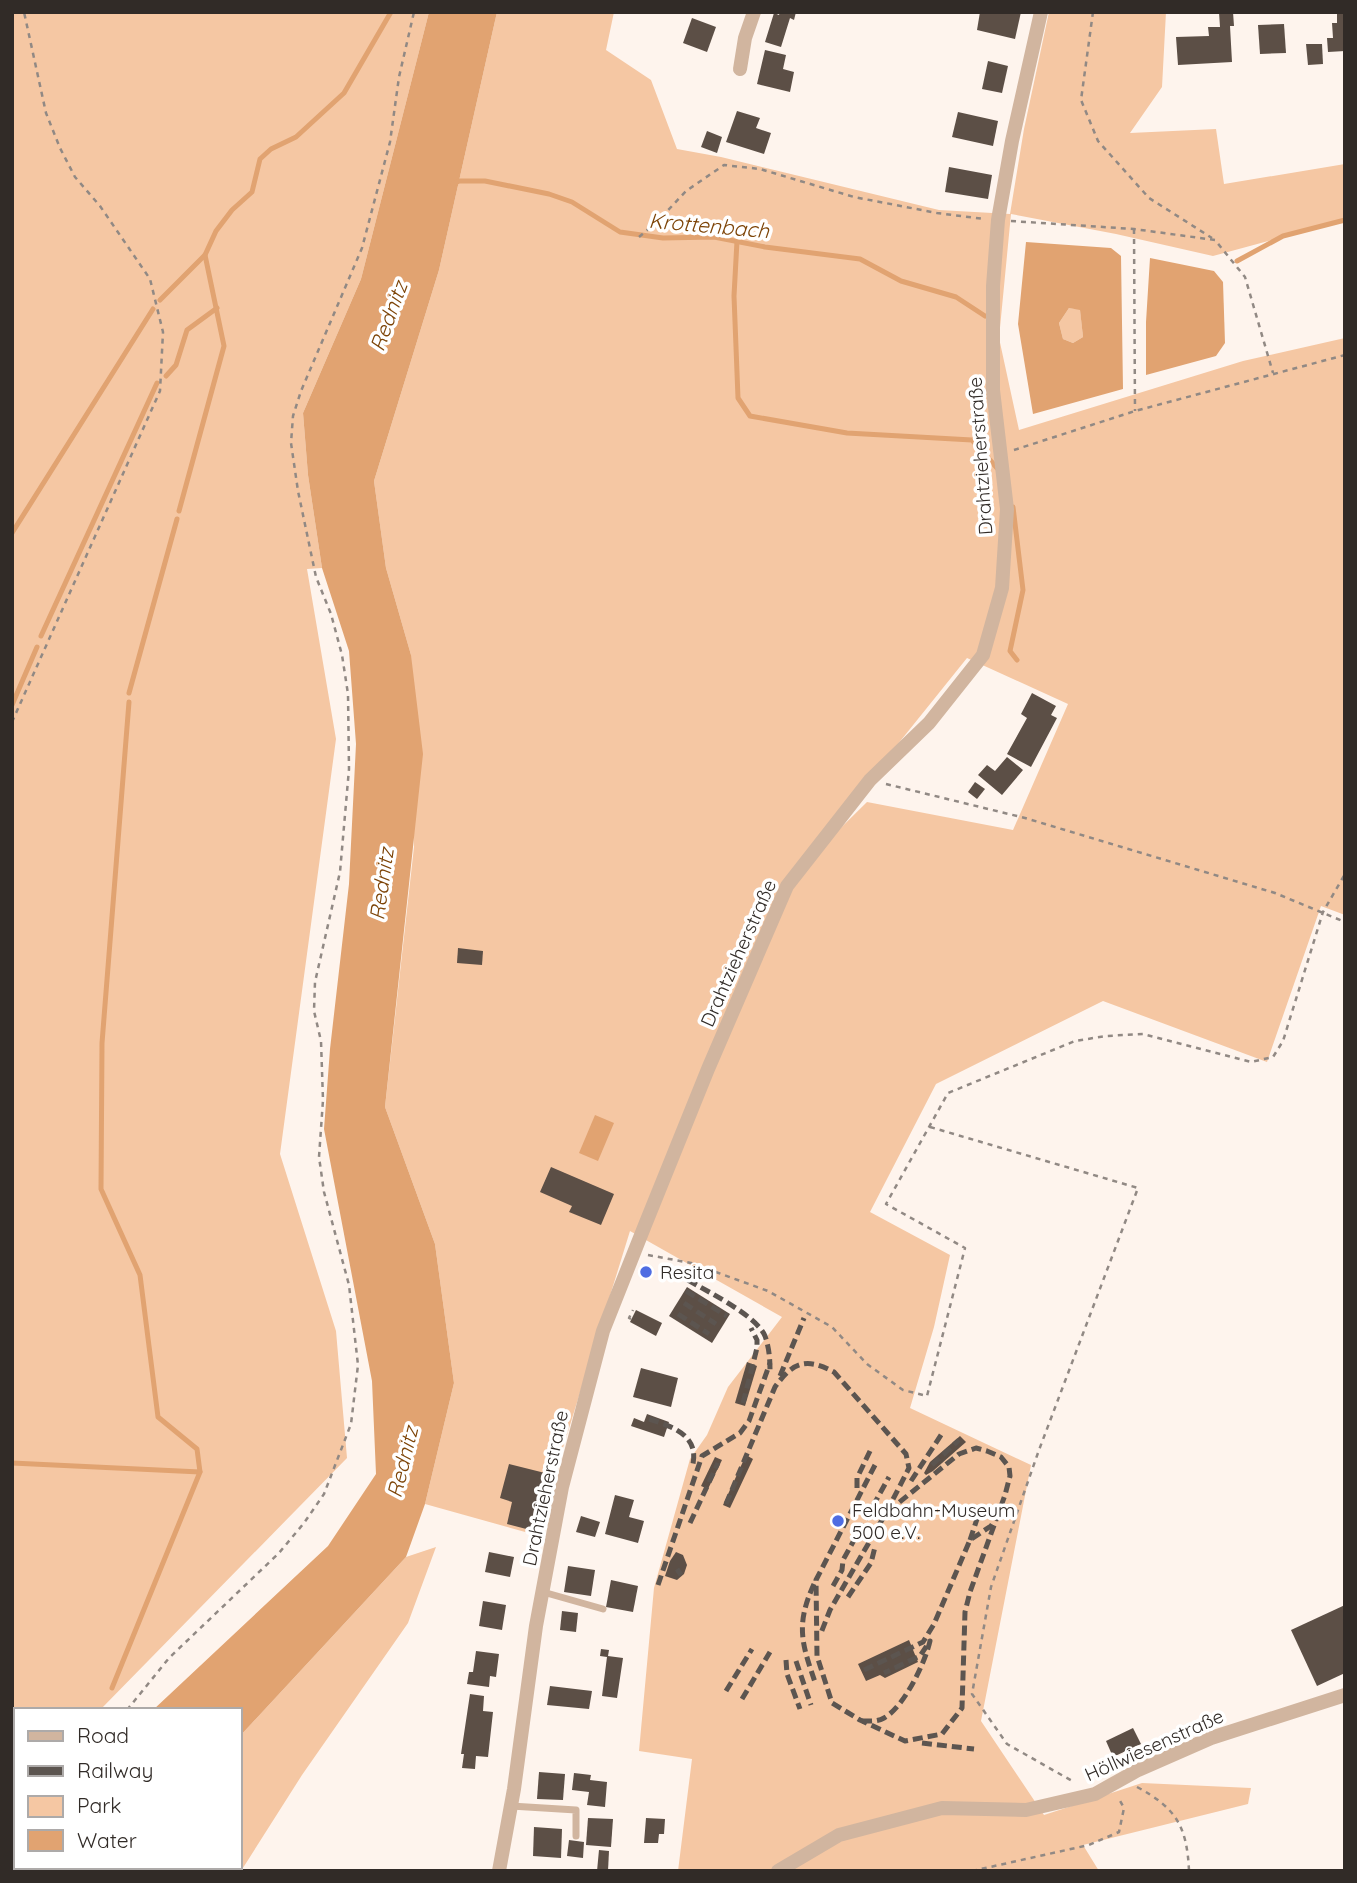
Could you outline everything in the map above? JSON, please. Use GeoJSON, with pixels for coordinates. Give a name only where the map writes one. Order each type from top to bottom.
{"type":"FeatureCollection","features":[{"type":"Feature","properties":{"kind":"street"},"geometry":{"type":"LineString","coordinates":[[740,69],[745,38],[754,12]]}},
{"type":"Feature","properties":{"kind":"street","name":"Drahtzieherstraße"},"geometry":{"type":"LineString","coordinates":[[499,1871],[542,1592],[562,1487],[603,1331],[634,1252],[708,1069],[787,886],[870,780],[929,723],[983,655],[1002,588],[1007,509],[993,390],[993,286],[998,220],[1012,141],[1041,12]]}},
{"type":"Feature","properties":{"kind":"street","name":"Höllwiesenstraße"},"geometry":{"type":"LineString","coordinates":[[778,1871],[839,1835],[942,1808],[1027,1810],[1095,1794],[1211,1738],[1345,1695]]}},
{"type":"Feature","properties":{"kind":"lane"},"geometry":{"type":"LineString","coordinates":[[542,1592],[603,1609]]}},
{"type":"Feature","properties":{"kind":"lane"},"geometry":{"type":"LineString","coordinates":[[511,1806],[576,1810],[576,1836]]}},
{"type":"Feature","properties":{"kind":"path"},"geometry":{"type":"LineString","coordinates":[[12,722],[160,391],[163,332],[150,279],[100,206],[75,177],[60,148],[46,113],[24,12]]}},
{"type":"Feature","properties":{"kind":"path"},"geometry":{"type":"LineString","coordinates":[[129,1708],[169,1658],[279,1553],[304,1523],[324,1494],[351,1424],[358,1365],[349,1285],[324,1192],[319,1157],[323,1088],[321,1041],[314,1011],[315,982],[340,872],[349,769],[348,694],[342,655],[331,614],[316,577],[306,535],[291,443],[293,416],[301,391],[362,248],[390,142],[399,77],[414,12]]}},
{"type":"Feature","properties":{"kind":"path"},"geometry":{"type":"LineString","coordinates":[[1093,12],[1080,100],[1098,141],[1149,198],[1214,240],[1245,277],[1273,373]]}},
{"type":"Feature","properties":{"kind":"path"},"geometry":{"type":"LineString","coordinates":[[639,237],[686,191],[724,164],[760,169],[854,197],[937,213],[1134,229],[1214,240]]}},
{"type":"Feature","properties":{"kind":"path"},"geometry":{"type":"LineString","coordinates":[[1134,229],[1135,411]]}},
{"type":"Feature","properties":{"kind":"path"},"geometry":{"type":"LineString","coordinates":[[1001,454],[1135,411],[1345,355]]}},
{"type":"Feature","properties":{"kind":"path"},"geometry":{"type":"LineString","coordinates":[[870,780],[1025,818],[1275,894],[1345,922]]}},
{"type":"Feature","properties":{"kind":"path"},"geometry":{"type":"LineString","coordinates":[[634,1252],[691,1264],[768,1292],[832,1327],[867,1364],[903,1390],[927,1396],[965,1248],[886,1204],[948,1093],[1075,1041],[1105,1036],[1143,1034],[1251,1062],[1272,1057],[1283,1041],[1323,912],[1345,874]]}},
{"type":"Feature","properties":{"kind":"path"},"geometry":{"type":"LineString","coordinates":[[930,1126],[1138,1188],[1039,1450],[991,1587],[972,1694],[1007,1744],[1095,1794]]}},
{"type":"Feature","properties":{"kind":"path"},"geometry":{"type":"LineString","coordinates":[[631,1319],[629,1318],[633,1310]]}},
{"type":"Feature","properties":{"kind":"path"},"geometry":{"type":"LineString","coordinates":[[972,1871],[1090,1845],[1119,1832],[1124,1808],[1116,1782]]}},
{"type":"Feature","properties":{"kind":"path"},"geometry":{"type":"LineString","coordinates":[[1116,1782],[1160,1799],[1176,1816],[1188,1849],[1189,1871]]}},
{"type":"Feature","properties":{"kind":"green space"},"geometry":{"type":"Polygon","coordinates":[[[12,12],[429,12],[361,279],[303,413],[308,475],[322,568],[307,569],[336,739],[280,1154],[336,1331],[347,1458],[102,1708],[14,1708],[14,1869],[41,1869],[12,1871],[12,12]]]}},
{"type":"Feature","properties":{"kind":"green space"},"geometry":{"type":"Polygon","coordinates":[[[497,12],[614,12],[606,50],[651,80],[677,149],[721,157],[939,210],[1010,214],[1024,129],[1049,12],[1166,12],[1162,87],[1130,133],[1216,129],[1224,184],[1345,164],[1345,220],[1213,256],[1011,214],[999,338],[1019,430],[1243,361],[1345,338],[1345,915],[1321,906],[1267,1062],[1103,1001],[936,1084],[870,1212],[950,1255],[934,1327],[910,1408],[1031,1465],[981,1721],[1044,1815],[1142,1783],[1251,1788],[1248,1804],[1083,1845],[1099,1871],[678,1871],[692,1759],[639,1751],[654,1588],[690,1459],[707,1435],[728,1387],[782,1317],[630,1231],[536,1535],[425,1504],[454,1383],[435,1244],[385,1107],[414,847],[411,655],[386,568],[374,481],[439,270],[497,12]],[[967,658],[791,877],[867,802],[1013,830],[1068,704],[967,658]]]}},
{"type":"Feature","properties":{"kind":"green space"},"geometry":{"type":"Polygon","coordinates":[[[1069,308],[1080,309],[1083,337],[1073,343],[1063,339],[1059,323],[1069,308]]]}},
{"type":"Feature","properties":{"kind":"green space"},"geometry":{"type":"Polygon","coordinates":[[[436,1547],[408,1623],[302,1775],[241,1871],[125,1871],[242,1869],[242,1734],[406,1557],[436,1547]]]}},
{"type":"Feature","properties":{"kind":"water","name":"Rednitz"},"geometry":{"type":"Polygon","coordinates":[[[429,12],[497,12],[439,270],[374,481],[386,568],[411,655],[423,754],[385,1107],[435,1244],[454,1383],[425,1504],[406,1557],[242,1734],[242,1708],[155,1708],[328,1546],[376,1474],[372,1381],[324,1129],[330,1049],[349,884],[356,744],[349,651],[322,568],[308,475],[303,413],[361,279],[429,12]]]}},
{"type":"Feature","properties":{"kind":"water"},"geometry":{"type":"Polygon","coordinates":[[[1026,242],[1111,248],[1121,256],[1123,389],[1033,414],[1018,324],[1026,242]],[[1069,308],[1059,323],[1063,339],[1073,343],[1083,337],[1080,310],[1069,308]]]}},
{"type":"Feature","properties":{"kind":"water"},"geometry":{"type":"Polygon","coordinates":[[[1150,258],[1214,271],[1223,282],[1225,343],[1216,356],[1146,375],[1150,258]]]}},
{"type":"Feature","properties":{"kind":"water"},"geometry":{"type":"Polygon","coordinates":[[[595,1115],[614,1123],[598,1161],[579,1153],[595,1115]]]}},
{"type":"Feature","properties":{"kind":"water"},"geometry":{"type":"Polygon","coordinates":[[[56,1869],[126,1869],[125,1871],[56,1869]]]}},
{"type":"Feature","properties":{"kind":"building"},"geometry":{"type":"Polygon","coordinates":[[[780,12],[796,12],[794,20],[790,18],[781,47],[765,42],[774,13],[779,15],[780,12]]]}},
{"type":"Feature","properties":{"kind":"building"},"geometry":{"type":"Polygon","coordinates":[[[980,12],[1021,12],[1015,39],[977,30],[980,12]]]}},
{"type":"Feature","properties":{"kind":"building"},"geometry":{"type":"Polygon","coordinates":[[[1219,12],[1233,12],[1234,26],[1230,26],[1232,62],[1178,65],[1176,37],[1209,36],[1208,27],[1220,27],[1219,12]]]}},
{"type":"Feature","properties":{"kind":"building"},"geometry":{"type":"Polygon","coordinates":[[[1337,12],[1345,12],[1345,51],[1328,52],[1327,38],[1333,38],[1332,23],[1337,23],[1337,12]]]}},
{"type":"Feature","properties":{"kind":"building"},"geometry":{"type":"Polygon","coordinates":[[[692,18],[716,27],[707,52],[683,43],[692,18]]]}},
{"type":"Feature","properties":{"kind":"building"},"geometry":{"type":"Polygon","coordinates":[[[1284,24],[1286,53],[1260,54],[1258,25],[1284,24]]]}},
{"type":"Feature","properties":{"kind":"building"},"geometry":{"type":"Polygon","coordinates":[[[1306,44],[1322,44],[1323,64],[1308,65],[1306,44]]]}},
{"type":"Feature","properties":{"kind":"building"},"geometry":{"type":"Polygon","coordinates":[[[765,50],[786,55],[783,69],[794,72],[790,92],[757,84],[765,50]]]}},
{"type":"Feature","properties":{"kind":"building"},"geometry":{"type":"Polygon","coordinates":[[[988,61],[1008,66],[1002,93],[982,89],[988,61]]]}},
{"type":"Feature","properties":{"kind":"building"},"geometry":{"type":"Polygon","coordinates":[[[737,111],[760,118],[756,128],[771,133],[764,154],[726,142],[737,111]]]}},
{"type":"Feature","properties":{"kind":"building"},"geometry":{"type":"Polygon","coordinates":[[[958,112],[998,121],[993,146],[952,137],[958,112]]]}},
{"type":"Feature","properties":{"kind":"building"},"geometry":{"type":"Polygon","coordinates":[[[707,131],[722,137],[717,153],[701,147],[707,131]]]}},
{"type":"Feature","properties":{"kind":"building"},"geometry":{"type":"Polygon","coordinates":[[[949,167],[992,175],[988,199],[945,192],[949,167]]]}},
{"type":"Feature","properties":{"kind":"building"},"geometry":{"type":"Polygon","coordinates":[[[1032,693],[1056,706],[1051,715],[1057,718],[1031,767],[1007,754],[1027,718],[1021,714],[1032,693]]]}},
{"type":"Feature","properties":{"kind":"building"},"geometry":{"type":"Polygon","coordinates":[[[1007,757],[1023,770],[1002,795],[978,775],[987,765],[995,771],[1007,757]]]}},
{"type":"Feature","properties":{"kind":"building"},"geometry":{"type":"Polygon","coordinates":[[[975,782],[985,789],[977,799],[968,792],[975,782]]]}},
{"type":"Feature","properties":{"kind":"building"},"geometry":{"type":"Polygon","coordinates":[[[458,948],[483,951],[482,965],[457,963],[458,948]]]}},
{"type":"Feature","properties":{"kind":"building"},"geometry":{"type":"Polygon","coordinates":[[[551,1167],[614,1194],[601,1225],[569,1212],[572,1206],[540,1192],[551,1167]]]}},
{"type":"Feature","properties":{"kind":"building"},"geometry":{"type":"Polygon","coordinates":[[[687,1287],[730,1314],[712,1343],[669,1316],[687,1287]]]}},
{"type":"Feature","properties":{"kind":"building"},"geometry":{"type":"Polygon","coordinates":[[[636,1310],[662,1323],[656,1336],[630,1322],[636,1310]]]}},
{"type":"Feature","properties":{"kind":"building"},"geometry":{"type":"Polygon","coordinates":[[[747,1362],[757,1366],[745,1406],[735,1403],[747,1362]]]}},
{"type":"Feature","properties":{"kind":"building"},"geometry":{"type":"Polygon","coordinates":[[[641,1368],[678,1378],[671,1407],[633,1397],[641,1368]]]}},
{"type":"Feature","properties":{"kind":"building"},"geometry":{"type":"Polygon","coordinates":[[[647,1414],[669,1422],[664,1437],[631,1426],[634,1418],[644,1422],[647,1414]]]}},
{"type":"Feature","properties":{"kind":"building"},"geometry":{"type":"Polygon","coordinates":[[[960,1436],[966,1442],[926,1475],[924,1473],[930,1462],[960,1436]]]}},
{"type":"Feature","properties":{"kind":"building"},"geometry":{"type":"Polygon","coordinates":[[[746,1455],[753,1459],[730,1508],[723,1505],[746,1455]]]}},
{"type":"Feature","properties":{"kind":"building"},"geometry":{"type":"Polygon","coordinates":[[[715,1457],[722,1460],[708,1489],[701,1486],[715,1457]]]}},
{"type":"Feature","properties":{"kind":"building"},"geometry":{"type":"Polygon","coordinates":[[[509,1464],[549,1474],[534,1531],[507,1524],[512,1502],[500,1498],[509,1464]]]}},
{"type":"Feature","properties":{"kind":"building"},"geometry":{"type":"Polygon","coordinates":[[[615,1495],[634,1500],[629,1517],[644,1521],[638,1543],[605,1534],[615,1495]]]}},
{"type":"Feature","properties":{"kind":"building"},"geometry":{"type":"Polygon","coordinates":[[[581,1516],[600,1522],[595,1537],[576,1532],[581,1516]]]}},
{"type":"Feature","properties":{"kind":"building"},"geometry":{"type":"Polygon","coordinates":[[[489,1552],[514,1557],[510,1577],[485,1572],[489,1552]]]}},
{"type":"Feature","properties":{"kind":"building"},"geometry":{"type":"Polygon","coordinates":[[[676,1552],[683,1555],[687,1565],[684,1574],[677,1580],[665,1576],[676,1552]]]}},
{"type":"Feature","properties":{"kind":"building"},"geometry":{"type":"Polygon","coordinates":[[[568,1566],[595,1570],[591,1596],[564,1592],[568,1566]]]}},
{"type":"Feature","properties":{"kind":"building"},"geometry":{"type":"Polygon","coordinates":[[[611,1580],[638,1586],[633,1612],[606,1607],[611,1580]]]}},
{"type":"Feature","properties":{"kind":"building"},"geometry":{"type":"Polygon","coordinates":[[[483,1601],[506,1605],[502,1630],[479,1626],[483,1601]]]}},
{"type":"Feature","properties":{"kind":"building"},"geometry":{"type":"Polygon","coordinates":[[[1345,1605],[1345,1673],[1317,1686],[1291,1630],[1345,1605]]]}},
{"type":"Feature","properties":{"kind":"building"},"geometry":{"type":"Polygon","coordinates":[[[562,1611],[578,1613],[576,1632],[560,1630],[562,1611]]]}},
{"type":"Feature","properties":{"kind":"building"},"geometry":{"type":"Polygon","coordinates":[[[909,1640],[918,1662],[885,1678],[880,1675],[866,1681],[858,1664],[909,1640]]]}},
{"type":"Feature","properties":{"kind":"building"},"geometry":{"type":"Polygon","coordinates":[[[601,1649],[609,1650],[608,1656],[623,1658],[617,1698],[602,1696],[607,1657],[600,1656],[601,1649]]]}},
{"type":"Feature","properties":{"kind":"building"},"geometry":{"type":"Polygon","coordinates":[[[476,1651],[499,1654],[496,1677],[490,1676],[489,1687],[467,1684],[469,1672],[473,1672],[476,1651]]]}},
{"type":"Feature","properties":{"kind":"building"},"geometry":{"type":"Polygon","coordinates":[[[550,1686],[592,1691],[589,1709],[547,1705],[550,1686]]]}},
{"type":"Feature","properties":{"kind":"building"},"geometry":{"type":"Polygon","coordinates":[[[470,1694],[484,1696],[483,1711],[493,1712],[488,1757],[476,1756],[475,1769],[462,1768],[464,1754],[461,1754],[470,1694]]]}},
{"type":"Feature","properties":{"kind":"building"},"geometry":{"type":"Polygon","coordinates":[[[1133,1728],[1141,1744],[1113,1757],[1106,1741],[1133,1728]]]}},
{"type":"Feature","properties":{"kind":"building"},"geometry":{"type":"Polygon","coordinates":[[[539,1772],[565,1774],[563,1800],[537,1799],[539,1772]]]}},
{"type":"Feature","properties":{"kind":"building"},"geometry":{"type":"Polygon","coordinates":[[[574,1773],[591,1775],[590,1780],[607,1782],[605,1807],[587,1805],[589,1792],[572,1790],[574,1773]]]}},
{"type":"Feature","properties":{"kind":"building"},"geometry":{"type":"Polygon","coordinates":[[[588,1818],[613,1819],[611,1847],[586,1845],[588,1818]]]}},
{"type":"Feature","properties":{"kind":"building"},"geometry":{"type":"Polygon","coordinates":[[[646,1818],[665,1819],[664,1834],[659,1834],[658,1843],[644,1843],[646,1818]]]}},
{"type":"Feature","properties":{"kind":"building"},"geometry":{"type":"Polygon","coordinates":[[[534,1827],[562,1829],[561,1858],[533,1856],[534,1827]]]}},
{"type":"Feature","properties":{"kind":"building"},"geometry":{"type":"Polygon","coordinates":[[[569,1840],[584,1842],[583,1858],[567,1856],[569,1840]]]}},
{"type":"Feature","properties":{"kind":"building"},"geometry":{"type":"Polygon","coordinates":[[[599,1850],[609,1851],[608,1871],[597,1871],[599,1850]]]}},
{"type":"Feature","properties":{"kind":"waterway"},"geometry":{"type":"LineString","coordinates":[[160,300],[205,255],[216,231],[232,210],[252,192],[260,159],[271,149],[296,137],[344,93],[391,12]]}},
{"type":"Feature","properties":{"kind":"waterway","name":"Krottenbach"},"geometry":{"type":"LineString","coordinates":[[453,184],[459,181],[485,181],[549,194],[572,202],[620,232],[663,238],[714,237],[765,247],[860,259],[901,281],[956,297],[985,316]]}},
{"type":"Feature","properties":{"kind":"waterway","name":"Krottenbach"},"geometry":{"type":"LineString","coordinates":[[1237,261],[1283,236],[1345,220]]}},
{"type":"Feature","properties":{"kind":"waterway"},"geometry":{"type":"LineString","coordinates":[[737,241],[734,296],[738,398],[750,416],[847,433],[972,440],[997,468]]}},
{"type":"Feature","properties":{"kind":"waterway"},"geometry":{"type":"LineString","coordinates":[[179,511],[224,346],[205,255]]}},
{"type":"Feature","properties":{"kind":"waterway"},"geometry":{"type":"LineString","coordinates":[[166,376],[176,365],[187,330],[217,308]]}},
{"type":"Feature","properties":{"kind":"waterway"},"geometry":{"type":"LineString","coordinates":[[12,533],[153,309]]}},
{"type":"Feature","properties":{"kind":"waterway"},"geometry":{"type":"LineString","coordinates":[[41,636],[157,383]]}},
{"type":"Feature","properties":{"kind":"waterway"},"geometry":{"type":"LineString","coordinates":[[1013,507],[1023,590],[1010,651],[1017,660]]}},
{"type":"Feature","properties":{"kind":"waterway"},"geometry":{"type":"LineString","coordinates":[[129,693],[177,519]]}},
{"type":"Feature","properties":{"kind":"waterway"},"geometry":{"type":"LineString","coordinates":[[12,705],[37,647]]}},
{"type":"Feature","properties":{"kind":"waterway"},"geometry":{"type":"LineString","coordinates":[[112,1688],[200,1472],[197,1449],[158,1417],[140,1275],[101,1189],[102,1043],[129,702]]}},
{"type":"Feature","properties":{"kind":"waterway"},"geometry":{"type":"LineString","coordinates":[[12,1463],[200,1472]]}},
{"type":"Feature","properties":{"kind":"railway"},"geometry":{"type":"LineString","coordinates":[[688,1280],[731,1305],[760,1328],[767,1344],[770,1370]]}},
{"type":"Feature","properties":{"kind":"railway"},"geometry":{"type":"LineString","coordinates":[[686,1291],[727,1316]]}},
{"type":"Feature","properties":{"kind":"railway"},"geometry":{"type":"LineString","coordinates":[[684,1303],[716,1324]]}},
{"type":"Feature","properties":{"kind":"railway"},"geometry":{"type":"LineString","coordinates":[[678,1314],[709,1334]]}},
{"type":"Feature","properties":{"kind":"railway"},"geometry":{"type":"LineString","coordinates":[[780,1376],[804,1318]]}},
{"type":"Feature","properties":{"kind":"railway"},"geometry":{"type":"LineString","coordinates":[[743,1403],[757,1348],[757,1340],[751,1328]]}},
{"type":"Feature","properties":{"kind":"railway"},"geometry":{"type":"LineString","coordinates":[[658,1585],[702,1456],[740,1433],[749,1421],[770,1363]]}},
{"type":"Feature","properties":{"kind":"railway"},"geometry":{"type":"LineString","coordinates":[[726,1504],[775,1387],[788,1372],[801,1364],[816,1364],[834,1372],[906,1454],[909,1468],[830,1610],[821,1633]]}},
{"type":"Feature","properties":{"kind":"railway"},"geometry":{"type":"LineString","coordinates":[[649,1419],[683,1434],[693,1448],[692,1468]]}},
{"type":"Feature","properties":{"kind":"railway"},"geometry":{"type":"LineString","coordinates":[[911,1481],[943,1432]]}},
{"type":"Feature","properties":{"kind":"railway"},"geometry":{"type":"LineString","coordinates":[[932,1465],[959,1440]]}},
{"type":"Feature","properties":{"kind":"railway"},"geometry":{"type":"LineString","coordinates":[[875,1465],[816,1580],[817,1656],[832,1703],[860,1720],[905,1741],[942,1734],[962,1708],[965,1612],[1005,1495],[1010,1476],[1009,1467],[1001,1457],[976,1448],[959,1454],[886,1513]]}},
{"type":"Feature","properties":{"kind":"railway"},"geometry":{"type":"LineString","coordinates":[[857,1488],[857,1478],[871,1449]]}},
{"type":"Feature","properties":{"kind":"railway"},"geometry":{"type":"LineString","coordinates":[[690,1523],[718,1463]]}},
{"type":"Feature","properties":{"kind":"railway"},"geometry":{"type":"LineString","coordinates":[[833,1586],[842,1570],[843,1560],[889,1477]]}},
{"type":"Feature","properties":{"kind":"railway"},"geometry":{"type":"LineString","coordinates":[[970,1540],[979,1513]]}},
{"type":"Feature","properties":{"kind":"railway"},"geometry":{"type":"LineString","coordinates":[[864,1670],[923,1642],[934,1624],[970,1540],[991,1526],[997,1517]]}},
{"type":"Feature","properties":{"kind":"railway"},"geometry":{"type":"LineString","coordinates":[[848,1597],[871,1563],[875,1547]]}},
{"type":"Feature","properties":{"kind":"railway"},"geometry":{"type":"LineString","coordinates":[[677,1569],[681,1575]]}},
{"type":"Feature","properties":{"kind":"railway"},"geometry":{"type":"LineString","coordinates":[[814,1584],[804,1612],[803,1635],[816,1685]]}},
{"type":"Feature","properties":{"kind":"railway"},"geometry":{"type":"LineString","coordinates":[[862,1721],[881,1719],[899,1704],[919,1672],[930,1641],[920,1656],[884,1673]]}},
{"type":"Feature","properties":{"kind":"railway"},"geometry":{"type":"LineString","coordinates":[[726,1691],[752,1649]]}},
{"type":"Feature","properties":{"kind":"railway"},"geometry":{"type":"LineString","coordinates":[[742,1699],[770,1652]]}},
{"type":"Feature","properties":{"kind":"railway"},"geometry":{"type":"LineString","coordinates":[[786,1660],[787,1674],[800,1709]]}},
{"type":"Feature","properties":{"kind":"railway"},"geometry":{"type":"LineString","coordinates":[[796,1661],[811,1705]]}},
{"type":"Feature","properties":{"kind":"railway"},"geometry":{"type":"LineString","coordinates":[[922,1743],[974,1749]]}},
{"type":"Feature","properties":{"kind":"place","name":"Resita"},"geometry":{"type":"Point","coordinates":[646,1272]}},
{"type":"Feature","properties":{"kind":"place","name":"Feldbahn-Museum 500 e.V."},"geometry":{"type":"Point","coordinates":[838,1521]}}]}
